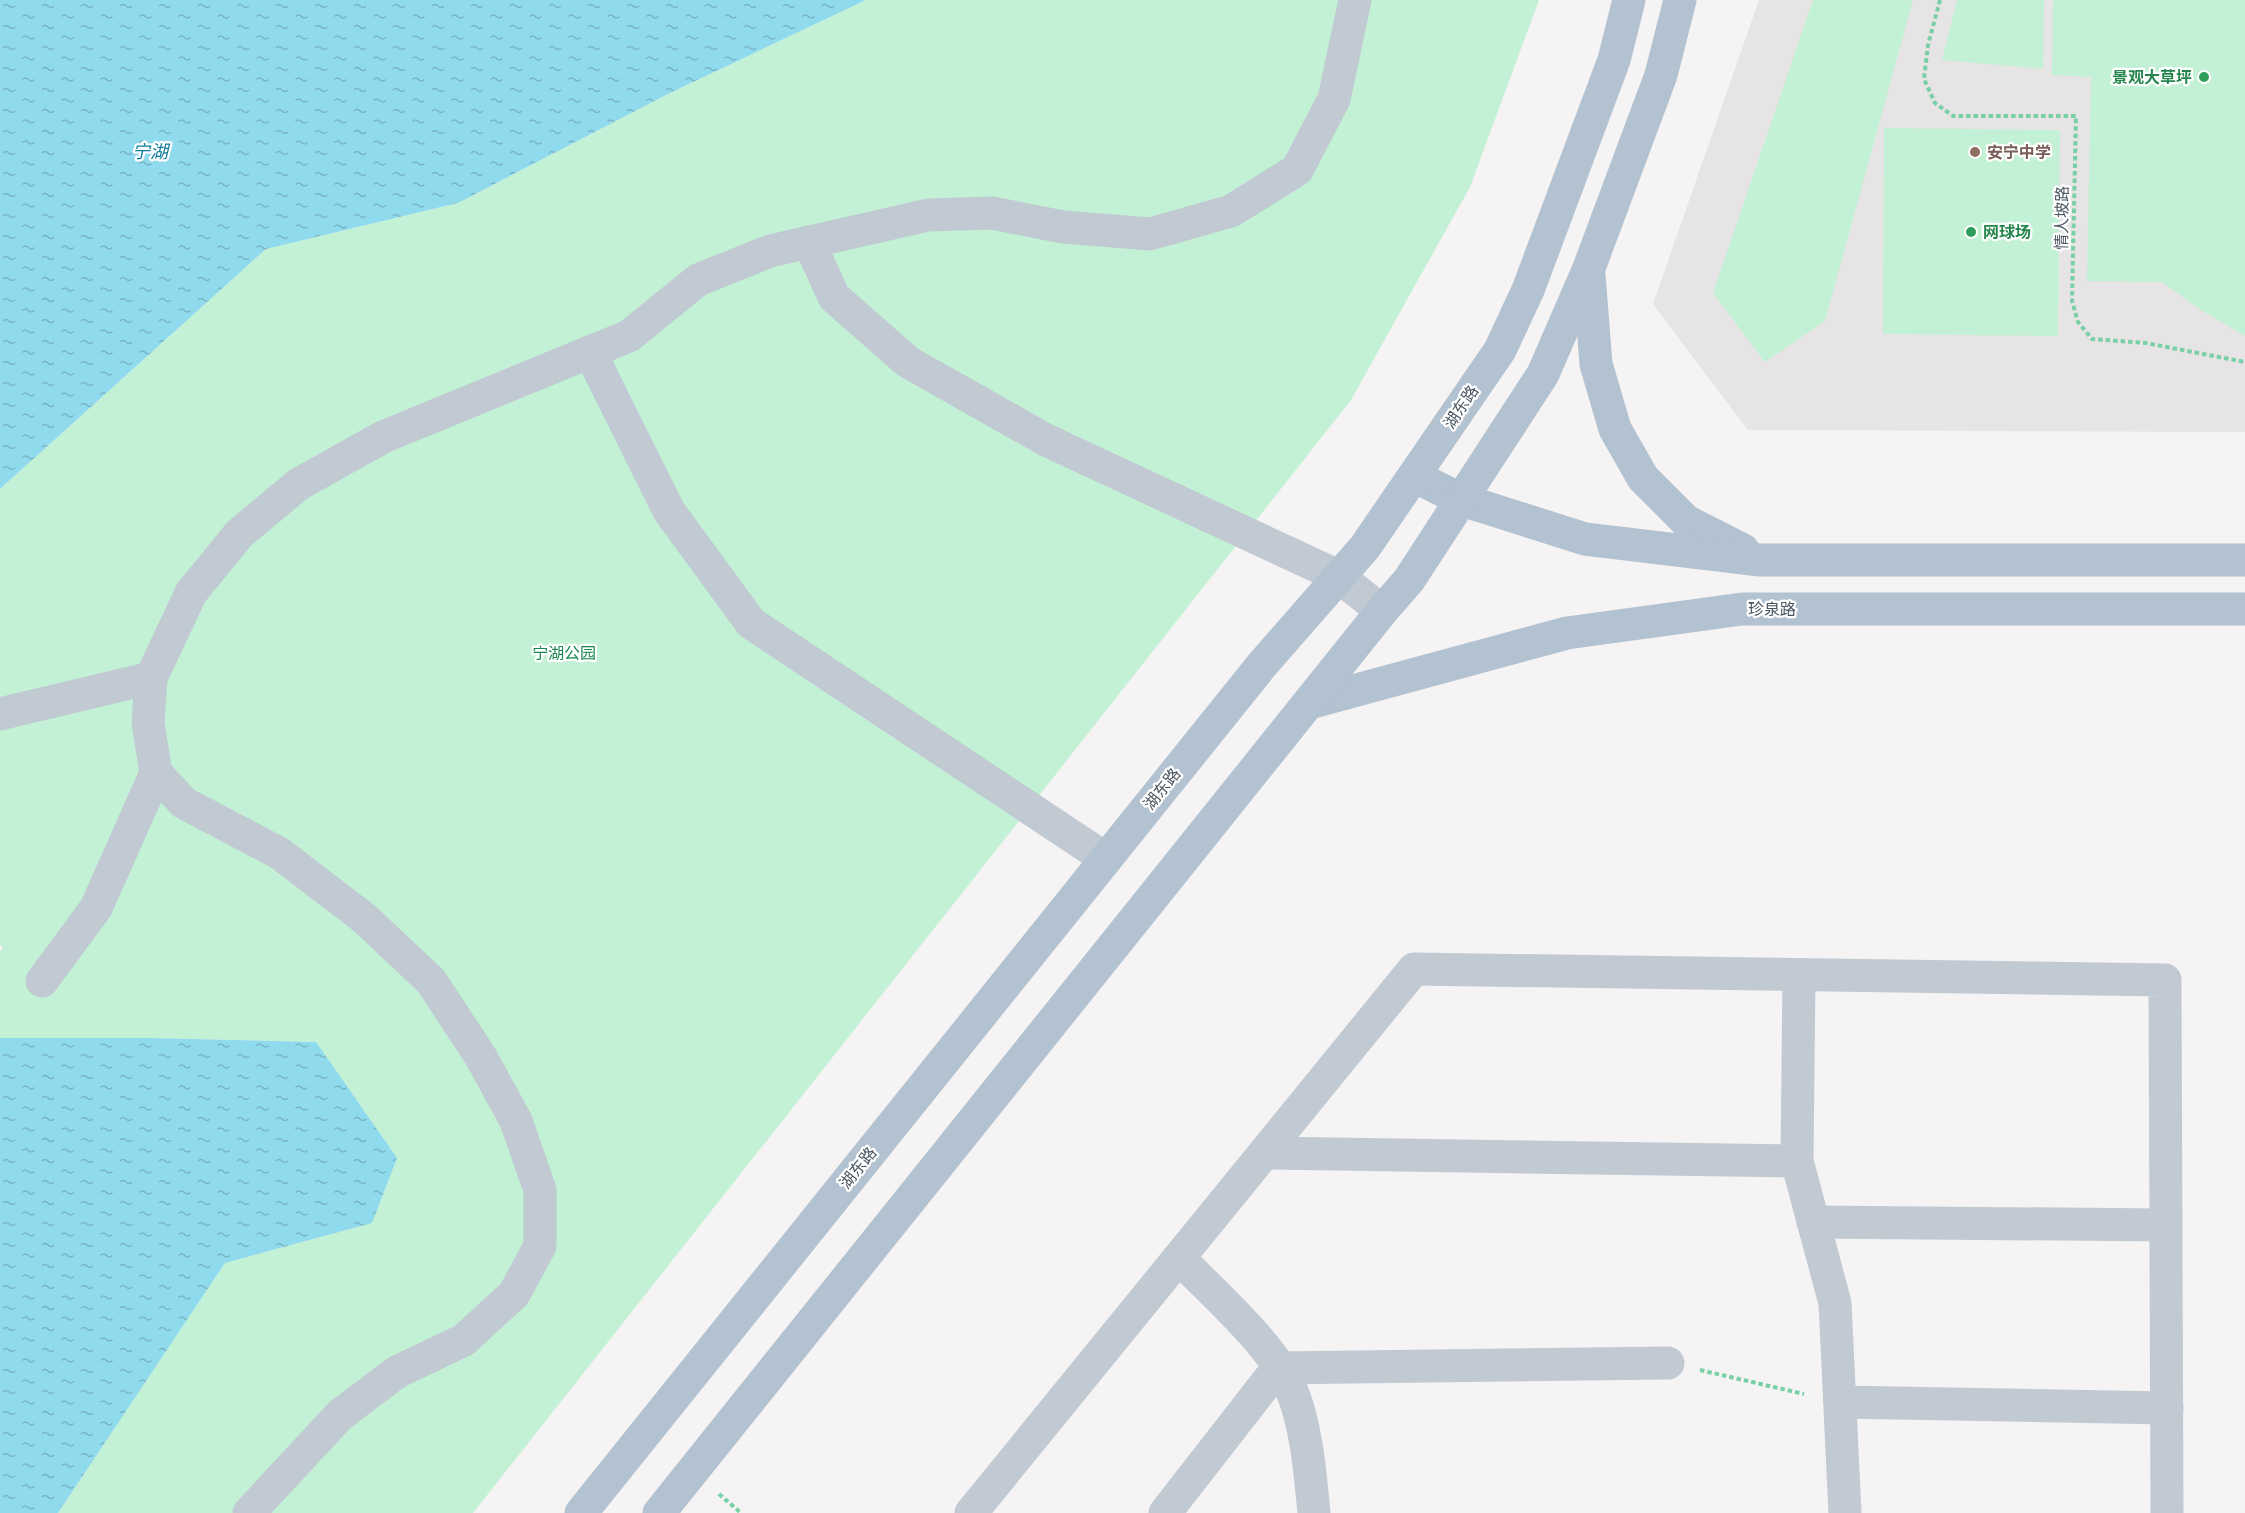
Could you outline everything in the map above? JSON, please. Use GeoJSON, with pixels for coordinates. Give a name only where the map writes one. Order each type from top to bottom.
{"type":"FeatureCollection","features":[{"type":"Feature","properties":{"kind":"main road","name":"湖东路"},"geometry":{"type":"LineString","coordinates":[[580,1513],[1261,666],[1365,547],[1500,350],[1528,290],[1614,60],[1629,0]]}},
{"type":"Feature","properties":{"kind":"main road"},"geometry":{"type":"LineString","coordinates":[[659,1513],[1409,580],[1543,374],[1589,268],[1661,75],[1680,0]]}},
{"type":"Feature","properties":{"kind":"main road"},"geometry":{"type":"LineString","coordinates":[[1589,268],[1596,364],[1615,429],[1642,478],[1686,521],[1760,560]]}},
{"type":"Feature","properties":{"kind":"main road"},"geometry":{"type":"LineString","coordinates":[[1414,476],[1462,500],[1584,539],[1760,560],[2245,560]]}},
{"type":"Feature","properties":{"kind":"main road","name":"珍泉路"},"geometry":{"type":"LineString","coordinates":[[1309,703],[1567,633],[1742,609],[2245,609]]}},
{"type":"Feature","properties":{"kind":"street"},"geometry":{"type":"LineString","coordinates":[[249,1513],[340,1415],[397,1372],[464,1340],[514,1294],[540,1246],[540,1190],[516,1121],[481,1056],[431,981],[364,918],[279,853],[184,803],[156,772],[148,723],[151,678],[191,593],[239,534],[299,484],[383,437],[629,336],[698,280],[770,251],[928,215],[992,213],[1063,227],[1150,234],[1231,211],[1296,170],[1334,99],[1355,0]]}},
{"type":"Feature","properties":{"kind":"street"},"geometry":{"type":"LineString","coordinates":[[809,242],[834,297],[908,362],[1046,440],[1338,576],[1382,611]]}},
{"type":"Feature","properties":{"kind":"street"},"geometry":{"type":"LineString","coordinates":[[591,352],[669,511],[751,623],[1106,859]]}},
{"type":"Feature","properties":{"kind":"street"},"geometry":{"type":"LineString","coordinates":[[1,713],[151,678]]}},
{"type":"Feature","properties":{"kind":"street"},"geometry":{"type":"LineString","coordinates":[[42,981],[96,908],[156,772]]}},
{"type":"Feature","properties":{"kind":"street"},"geometry":{"type":"LineString","coordinates":[[971,1513],[1414,969],[2165,980],[2167,1513]]}},
{"type":"Feature","properties":{"kind":"street"},"geometry":{"type":"LineString","coordinates":[[1799,975],[1797,1161],[1835,1303],[1845,1513]]}},
{"type":"Feature","properties":{"kind":"street"},"geometry":{"type":"LineString","coordinates":[[1265,1153],[1797,1161]]}},
{"type":"Feature","properties":{"kind":"street"},"geometry":{"type":"LineString","coordinates":[[1813,1222],[2166,1226]]}},
{"type":"Feature","properties":{"kind":"street"},"geometry":{"type":"LineString","coordinates":[[1179,1258],[1263,1344],[1292,1389],[1309,1460],[1314,1513]]}},
{"type":"Feature","properties":{"kind":"street"},"geometry":{"type":"LineString","coordinates":[[1278,1368],[1668,1363]]}},
{"type":"Feature","properties":{"kind":"street"},"geometry":{"type":"LineString","coordinates":[[1166,1513],[1278,1368]]}},
{"type":"Feature","properties":{"kind":"street"},"geometry":{"type":"LineString","coordinates":[[1840,1402],[2167,1408]]}},
{"type":"Feature","properties":{"kind":"path","name":"情人坡路"},"geometry":{"type":"LineString","coordinates":[[1940,0],[1928,45],[1924,78],[1935,103],[1953,116],[2076,116],[2072,301],[2078,322],[2092,339],[2146,343],[2245,362]]}},
{"type":"Feature","properties":{"kind":"path"},"geometry":{"type":"LineString","coordinates":[[1668,1363],[1840,1402]]}},
{"type":"Feature","properties":{"kind":"shaded area","name":"安宁中学"},"geometry":{"type":"Polygon","coordinates":[[[1759,0],[2245,0],[2245,432],[1748,430],[1653,304],[1759,0]]]}},
{"type":"Feature","properties":{"kind":"green space","name":"宁湖公园"},"geometry":{"type":"Polygon","coordinates":[[[866,0],[1539,0],[1470,187],[1351,400],[473,1513],[58,1513],[225,1263],[372,1223],[316,1042],[150,1038],[0,1038],[0,952],[3,947],[0,946],[0,489],[266,249],[458,203],[670,93],[866,0]]]}},
{"type":"Feature","properties":{"kind":"green space"},"geometry":{"type":"Polygon","coordinates":[[[1813,0],[1913,0],[1825,321],[1765,362],[1713,293],[1813,0]]]}},
{"type":"Feature","properties":{"kind":"green space"},"geometry":{"type":"Polygon","coordinates":[[[1957,0],[2044,0],[2043,69],[1942,60],[1957,0]]]}},
{"type":"Feature","properties":{"kind":"green space"},"geometry":{"type":"Polygon","coordinates":[[[2053,0],[2245,0],[2245,336],[2201,310],[2162,282],[2087,281],[2091,77],[2052,75],[2053,0]]]}},
{"type":"Feature","properties":{"kind":"green space","name":"网球场"},"geometry":{"type":"Polygon","coordinates":[[[1884,128],[2060,130],[2058,336],[1883,334],[1884,128]]]}},
{"type":"Feature","properties":{"kind":"water","name":"宁湖"},"geometry":{"type":"Polygon","coordinates":[[[0,0],[866,0],[670,93],[458,203],[266,249],[0,489],[0,0]]]}},
{"type":"Feature","properties":{"kind":"water"},"geometry":{"type":"Polygon","coordinates":[[[0,1038],[150,1038],[316,1042],[397,1158],[372,1223],[225,1263],[58,1513],[0,1513],[0,1038]]]}},
{"type":"Feature","properties":{"kind":"place","name":"景观大草坪"},"geometry":{"type":"Point","coordinates":[2204,77]}},
{"type":"Feature","properties":{"kind":"place","name":"安宁中学"},"geometry":{"type":"Point","coordinates":[1975,152]}},
{"type":"Feature","properties":{"kind":"place","name":"网球场"},"geometry":{"type":"Point","coordinates":[1971,232]}}]}
